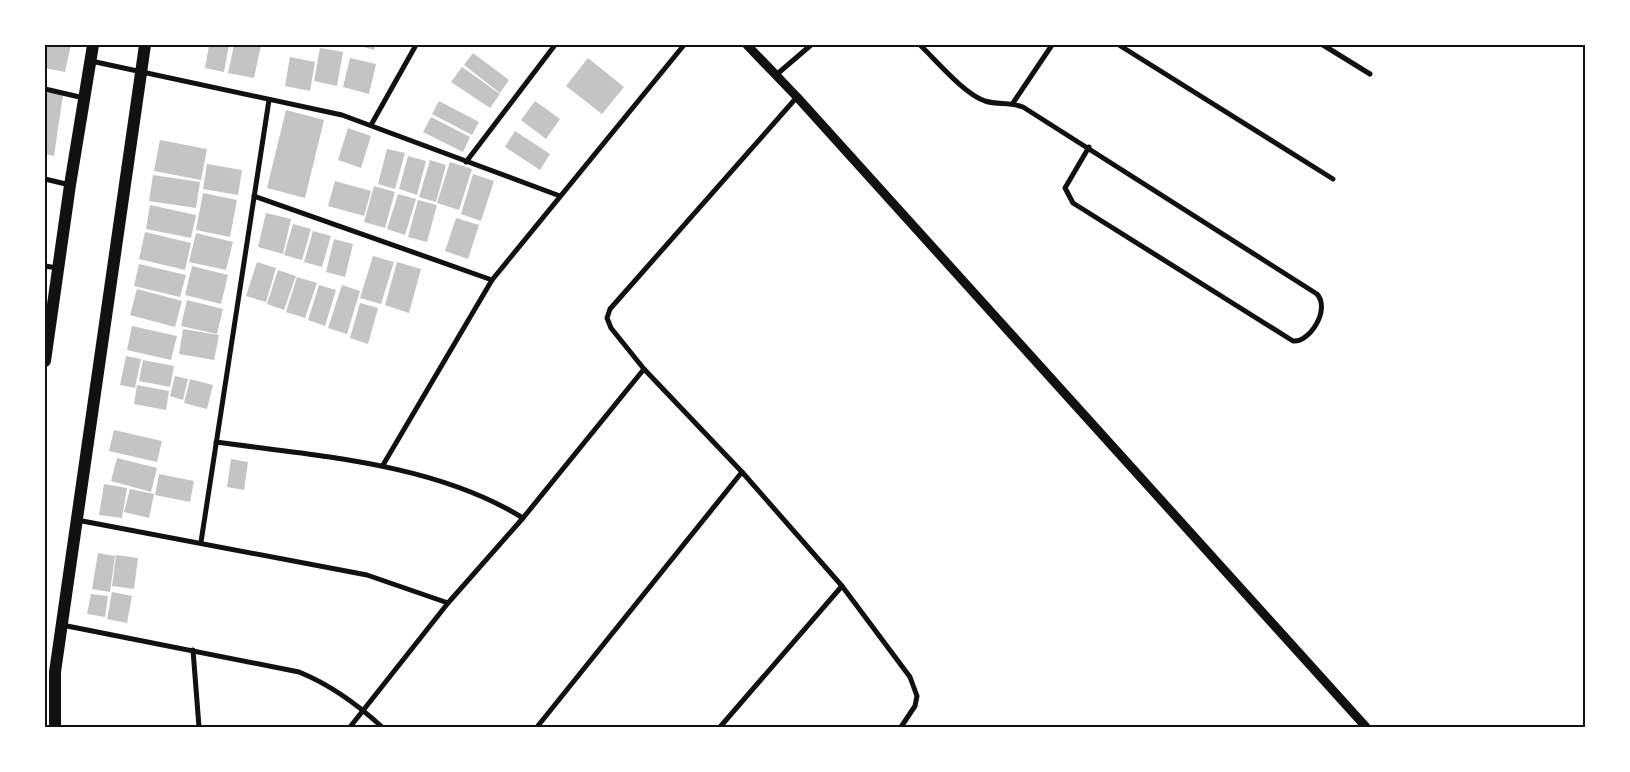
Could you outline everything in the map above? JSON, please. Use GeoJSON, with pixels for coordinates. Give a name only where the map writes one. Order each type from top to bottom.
{"type":"FeatureCollection","features":[{"type":"Feature","properties":{"kind":"main road"},"geometry":{"type":"LineString","coordinates":[[45,361],[51,267],[70,185],[93,45]]}},
{"type":"Feature","properties":{"kind":"main road"},"geometry":{"type":"LineString","coordinates":[[55,727],[56,672],[62,625],[145,45]]}},
{"type":"Feature","properties":{"kind":"street"},"geometry":{"type":"LineString","coordinates":[[371,125],[416,45]]}},
{"type":"Feature","properties":{"kind":"street"},"geometry":{"type":"LineString","coordinates":[[466,162],[555,45]]}},
{"type":"Feature","properties":{"kind":"street"},"geometry":{"type":"LineString","coordinates":[[383,465],[492,280],[684,45]]}},
{"type":"Feature","properties":{"kind":"street"},"geometry":{"type":"LineString","coordinates":[[747,45],[797,97],[1366,727]]}},
{"type":"Feature","properties":{"kind":"street"},"geometry":{"type":"LineString","coordinates":[[776,74],[811,45]]}},
{"type":"Feature","properties":{"kind":"street"},"geometry":{"type":"LineString","coordinates":[[920,45],[969,92],[983,100],[997,104],[1013,103],[1023,107],[1089,147],[1317,294],[1323,304],[1323,311],[1318,322],[1302,339],[1293,341],[1073,203],[1065,188],[1089,147]]}},
{"type":"Feature","properties":{"kind":"street"},"geometry":{"type":"LineString","coordinates":[[1013,103],[1052,45]]}},
{"type":"Feature","properties":{"kind":"street"},"geometry":{"type":"LineString","coordinates":[[1119,45],[1333,179]]}},
{"type":"Feature","properties":{"kind":"street"},"geometry":{"type":"LineString","coordinates":[[1323,45],[1370,74]]}},
{"type":"Feature","properties":{"kind":"street"},"geometry":{"type":"LineString","coordinates":[[91,61],[342,115],[560,196]]}},
{"type":"Feature","properties":{"kind":"street"},"geometry":{"type":"LineString","coordinates":[[45,89],[84,98]]}},
{"type":"Feature","properties":{"kind":"street"},"geometry":{"type":"LineString","coordinates":[[797,97],[610,309],[608,318],[611,328],[644,369],[742,472],[842,586],[910,677],[915,687],[915,706],[901,727]]}},
{"type":"Feature","properties":{"kind":"street"},"geometry":{"type":"LineString","coordinates":[[201,542],[269,100]]}},
{"type":"Feature","properties":{"kind":"street"},"geometry":{"type":"LineString","coordinates":[[45,179],[70,185]]}},
{"type":"Feature","properties":{"kind":"street"},"geometry":{"type":"LineString","coordinates":[[254,196],[492,280]]}},
{"type":"Feature","properties":{"kind":"street"},"geometry":{"type":"LineString","coordinates":[[350,727],[448,603],[523,518],[644,369]]}},
{"type":"Feature","properties":{"kind":"street"},"geometry":{"type":"LineString","coordinates":[[216,442],[383,465],[485,497],[523,518]]}},
{"type":"Feature","properties":{"kind":"street"},"geometry":{"type":"LineString","coordinates":[[537,727],[742,472]]}},
{"type":"Feature","properties":{"kind":"street"},"geometry":{"type":"LineString","coordinates":[[77,520],[367,575],[448,603]]}},
{"type":"Feature","properties":{"kind":"street"},"geometry":{"type":"LineString","coordinates":[[720,727],[842,586]]}},
{"type":"Feature","properties":{"kind":"street"},"geometry":{"type":"LineString","coordinates":[[62,625],[299,672],[324,682],[363,710],[382,727]]}},
{"type":"Feature","properties":{"kind":"street"},"geometry":{"type":"LineString","coordinates":[[193,650],[199,727]]}},
{"type":"Feature","properties":{"kind":"building"},"geometry":{"type":"Polygon","coordinates":[[[45,45],[71,45],[65,72],[45,68],[45,45]]]}},
{"type":"Feature","properties":{"kind":"building"},"geometry":{"type":"Polygon","coordinates":[[[209,45],[229,45],[224,72],[205,68],[209,45]]]}},
{"type":"Feature","properties":{"kind":"building"},"geometry":{"type":"Polygon","coordinates":[[[234,45],[261,45],[254,78],[228,73],[234,45]]]}},
{"type":"Feature","properties":{"kind":"building"},"geometry":{"type":"Polygon","coordinates":[[[357,45],[375,45],[374,50],[357,45]]]}},
{"type":"Feature","properties":{"kind":"building"},"geometry":{"type":"Polygon","coordinates":[[[320,48],[343,52],[337,86],[314,81],[320,48]]]}},
{"type":"Feature","properties":{"kind":"building"},"geometry":{"type":"Polygon","coordinates":[[[473,53],[509,80],[500,93],[464,65],[473,53]]]}},
{"type":"Feature","properties":{"kind":"building"},"geometry":{"type":"Polygon","coordinates":[[[290,57],[315,62],[310,91],[285,86],[290,57]]]}},
{"type":"Feature","properties":{"kind":"building"},"geometry":{"type":"Polygon","coordinates":[[[350,58],[376,64],[369,94],[343,87],[350,58]]]}},
{"type":"Feature","properties":{"kind":"building"},"geometry":{"type":"Polygon","coordinates":[[[588,58],[624,87],[602,114],[566,86],[588,58]]]}},
{"type":"Feature","properties":{"kind":"building"},"geometry":{"type":"Polygon","coordinates":[[[462,67],[500,94],[490,108],[451,82],[462,67]]]}},
{"type":"Feature","properties":{"kind":"building"},"geometry":{"type":"Polygon","coordinates":[[[45,92],[63,95],[54,156],[45,154],[45,92]]]}},
{"type":"Feature","properties":{"kind":"building"},"geometry":{"type":"Polygon","coordinates":[[[439,101],[479,122],[472,135],[432,114],[439,101]]]}},
{"type":"Feature","properties":{"kind":"building"},"geometry":{"type":"Polygon","coordinates":[[[535,101],[560,119],[546,139],[521,120],[535,101]]]}},
{"type":"Feature","properties":{"kind":"building"},"geometry":{"type":"Polygon","coordinates":[[[286,110],[324,120],[305,198],[267,188],[286,110]]]}},
{"type":"Feature","properties":{"kind":"building"},"geometry":{"type":"Polygon","coordinates":[[[431,117],[470,137],[463,152],[423,132],[431,117]]]}},
{"type":"Feature","properties":{"kind":"building"},"geometry":{"type":"Polygon","coordinates":[[[348,128],[371,136],[361,168],[338,160],[348,128]]]}},
{"type":"Feature","properties":{"kind":"building"},"geometry":{"type":"Polygon","coordinates":[[[515,131],[550,154],[540,170],[505,147],[515,131]]]}},
{"type":"Feature","properties":{"kind":"building"},"geometry":{"type":"Polygon","coordinates":[[[160,140],[207,149],[201,180],[154,171],[160,140]]]}},
{"type":"Feature","properties":{"kind":"building"},"geometry":{"type":"Polygon","coordinates":[[[387,149],[405,153],[395,189],[378,184],[387,149]]]}},
{"type":"Feature","properties":{"kind":"building"},"geometry":{"type":"Polygon","coordinates":[[[408,156],[426,161],[417,195],[399,189],[408,156]]]}},
{"type":"Feature","properties":{"kind":"building"},"geometry":{"type":"Polygon","coordinates":[[[430,160],[446,165],[436,202],[419,197],[430,160]]]}},
{"type":"Feature","properties":{"kind":"building"},"geometry":{"type":"Polygon","coordinates":[[[450,162],[472,169],[459,210],[437,203],[450,162]]]}},
{"type":"Feature","properties":{"kind":"building"},"geometry":{"type":"Polygon","coordinates":[[[207,164],[242,170],[238,195],[203,189],[207,164]]]}},
{"type":"Feature","properties":{"kind":"building"},"geometry":{"type":"Polygon","coordinates":[[[473,174],[494,181],[481,221],[461,214],[473,174]]]}},
{"type":"Feature","properties":{"kind":"building"},"geometry":{"type":"Polygon","coordinates":[[[153,175],[200,182],[196,208],[149,201],[153,175]]]}},
{"type":"Feature","properties":{"kind":"building"},"geometry":{"type":"Polygon","coordinates":[[[335,181],[371,191],[364,216],[328,206],[335,181]]]}},
{"type":"Feature","properties":{"kind":"building"},"geometry":{"type":"Polygon","coordinates":[[[374,186],[395,192],[385,228],[364,222],[374,186]]]}},
{"type":"Feature","properties":{"kind":"building"},"geometry":{"type":"Polygon","coordinates":[[[203,193],[237,200],[230,237],[196,230],[203,193]]]}},
{"type":"Feature","properties":{"kind":"building"},"geometry":{"type":"Polygon","coordinates":[[[398,194],[416,199],[405,235],[387,229],[398,194]]]}},
{"type":"Feature","properties":{"kind":"building"},"geometry":{"type":"Polygon","coordinates":[[[418,200],[437,205],[427,242],[408,237],[418,200]]]}},
{"type":"Feature","properties":{"kind":"building"},"geometry":{"type":"Polygon","coordinates":[[[150,205],[196,215],[191,238],[146,229],[150,205]]]}},
{"type":"Feature","properties":{"kind":"building"},"geometry":{"type":"Polygon","coordinates":[[[266,213],[291,219],[283,254],[258,247],[266,213]]]}},
{"type":"Feature","properties":{"kind":"building"},"geometry":{"type":"Polygon","coordinates":[[[456,218],[479,225],[468,259],[445,251],[456,218]]]}},
{"type":"Feature","properties":{"kind":"building"},"geometry":{"type":"Polygon","coordinates":[[[293,224],[311,229],[302,260],[284,255],[293,224]]]}},
{"type":"Feature","properties":{"kind":"building"},"geometry":{"type":"Polygon","coordinates":[[[313,231],[331,236],[322,267],[304,262],[313,231]]]}},
{"type":"Feature","properties":{"kind":"building"},"geometry":{"type":"Polygon","coordinates":[[[145,232],[191,243],[185,270],[139,259],[145,232]]]}},
{"type":"Feature","properties":{"kind":"building"},"geometry":{"type":"Polygon","coordinates":[[[196,233],[233,242],[226,270],[189,262],[196,233]]]}},
{"type":"Feature","properties":{"kind":"building"},"geometry":{"type":"Polygon","coordinates":[[[334,239],[353,244],[345,277],[326,272],[334,239]]]}},
{"type":"Feature","properties":{"kind":"building"},"geometry":{"type":"Polygon","coordinates":[[[373,256],[394,262],[381,304],[360,298],[373,256]]]}},
{"type":"Feature","properties":{"kind":"building"},"geometry":{"type":"Polygon","coordinates":[[[257,262],[276,268],[266,302],[246,296],[257,262]]]}},
{"type":"Feature","properties":{"kind":"building"},"geometry":{"type":"Polygon","coordinates":[[[397,262],[421,269],[409,313],[385,305],[397,262]]]}},
{"type":"Feature","properties":{"kind":"building"},"geometry":{"type":"Polygon","coordinates":[[[139,264],[186,275],[180,297],[134,286],[139,264]]]}},
{"type":"Feature","properties":{"kind":"building"},"geometry":{"type":"Polygon","coordinates":[[[192,266],[228,275],[221,304],[185,295],[192,266]]]}},
{"type":"Feature","properties":{"kind":"building"},"geometry":{"type":"Polygon","coordinates":[[[278,270],[296,276],[284,310],[267,304],[278,270]]]}},
{"type":"Feature","properties":{"kind":"building"},"geometry":{"type":"Polygon","coordinates":[[[297,277],[317,283],[305,318],[286,312],[297,277]]]}},
{"type":"Feature","properties":{"kind":"building"},"geometry":{"type":"Polygon","coordinates":[[[319,285],[336,290],[325,326],[308,320],[319,285]]]}},
{"type":"Feature","properties":{"kind":"building"},"geometry":{"type":"Polygon","coordinates":[[[342,285],[360,291],[347,334],[328,328],[342,285]]]}},
{"type":"Feature","properties":{"kind":"building"},"geometry":{"type":"Polygon","coordinates":[[[137,289],[182,301],[175,327],[130,315],[137,289]]]}},
{"type":"Feature","properties":{"kind":"building"},"geometry":{"type":"Polygon","coordinates":[[[187,300],[223,309],[217,334],[181,326],[187,300]]]}},
{"type":"Feature","properties":{"kind":"building"},"geometry":{"type":"Polygon","coordinates":[[[360,303],[378,308],[368,344],[350,338],[360,303]]]}},
{"type":"Feature","properties":{"kind":"building"},"geometry":{"type":"Polygon","coordinates":[[[132,326],[177,336],[171,360],[127,350],[132,326]]]}},
{"type":"Feature","properties":{"kind":"building"},"geometry":{"type":"Polygon","coordinates":[[[183,329],[219,335],[214,360],[179,354],[183,329]]]}},
{"type":"Feature","properties":{"kind":"building"},"geometry":{"type":"Polygon","coordinates":[[[126,356],[141,359],[135,388],[120,385],[126,356]]]}},
{"type":"Feature","properties":{"kind":"building"},"geometry":{"type":"Polygon","coordinates":[[[143,360],[174,366],[170,387],[139,381],[143,360]]]}},
{"type":"Feature","properties":{"kind":"building"},"geometry":{"type":"Polygon","coordinates":[[[175,376],[188,379],[183,400],[170,396],[175,376]]]}},
{"type":"Feature","properties":{"kind":"building"},"geometry":{"type":"Polygon","coordinates":[[[190,379],[213,385],[207,409],[184,403],[190,379]]]}},
{"type":"Feature","properties":{"kind":"building"},"geometry":{"type":"Polygon","coordinates":[[[137,385],[169,391],[166,410],[134,404],[137,385]]]}},
{"type":"Feature","properties":{"kind":"building"},"geometry":{"type":"Polygon","coordinates":[[[114,430],[162,441],[157,462],[109,451],[114,430]]]}},
{"type":"Feature","properties":{"kind":"building"},"geometry":{"type":"Polygon","coordinates":[[[117,458],[157,468],[151,492],[111,481],[117,458]]]}},
{"type":"Feature","properties":{"kind":"building"},"geometry":{"type":"Polygon","coordinates":[[[231,459],[248,462],[244,490],[227,487],[231,459]]]}},
{"type":"Feature","properties":{"kind":"building"},"geometry":{"type":"Polygon","coordinates":[[[159,474],[194,481],[190,502],[155,495],[159,474]]]}},
{"type":"Feature","properties":{"kind":"building"},"geometry":{"type":"Polygon","coordinates":[[[104,484],[127,488],[122,518],[99,515],[104,484]]]}},
{"type":"Feature","properties":{"kind":"building"},"geometry":{"type":"Polygon","coordinates":[[[130,489],[154,494],[149,518],[124,512],[130,489]]]}},
{"type":"Feature","properties":{"kind":"building"},"geometry":{"type":"Polygon","coordinates":[[[98,553],[115,556],[110,592],[92,589],[98,553]]]}},
{"type":"Feature","properties":{"kind":"building"},"geometry":{"type":"Polygon","coordinates":[[[116,555],[138,558],[134,589],[112,586],[116,555]]]}},
{"type":"Feature","properties":{"kind":"building"},"geometry":{"type":"Polygon","coordinates":[[[112,592],[132,596],[127,623],[107,619],[112,592]]]}},
{"type":"Feature","properties":{"kind":"building"},"geometry":{"type":"Polygon","coordinates":[[[91,594],[108,596],[105,617],[87,614],[91,594]]]}}]}
